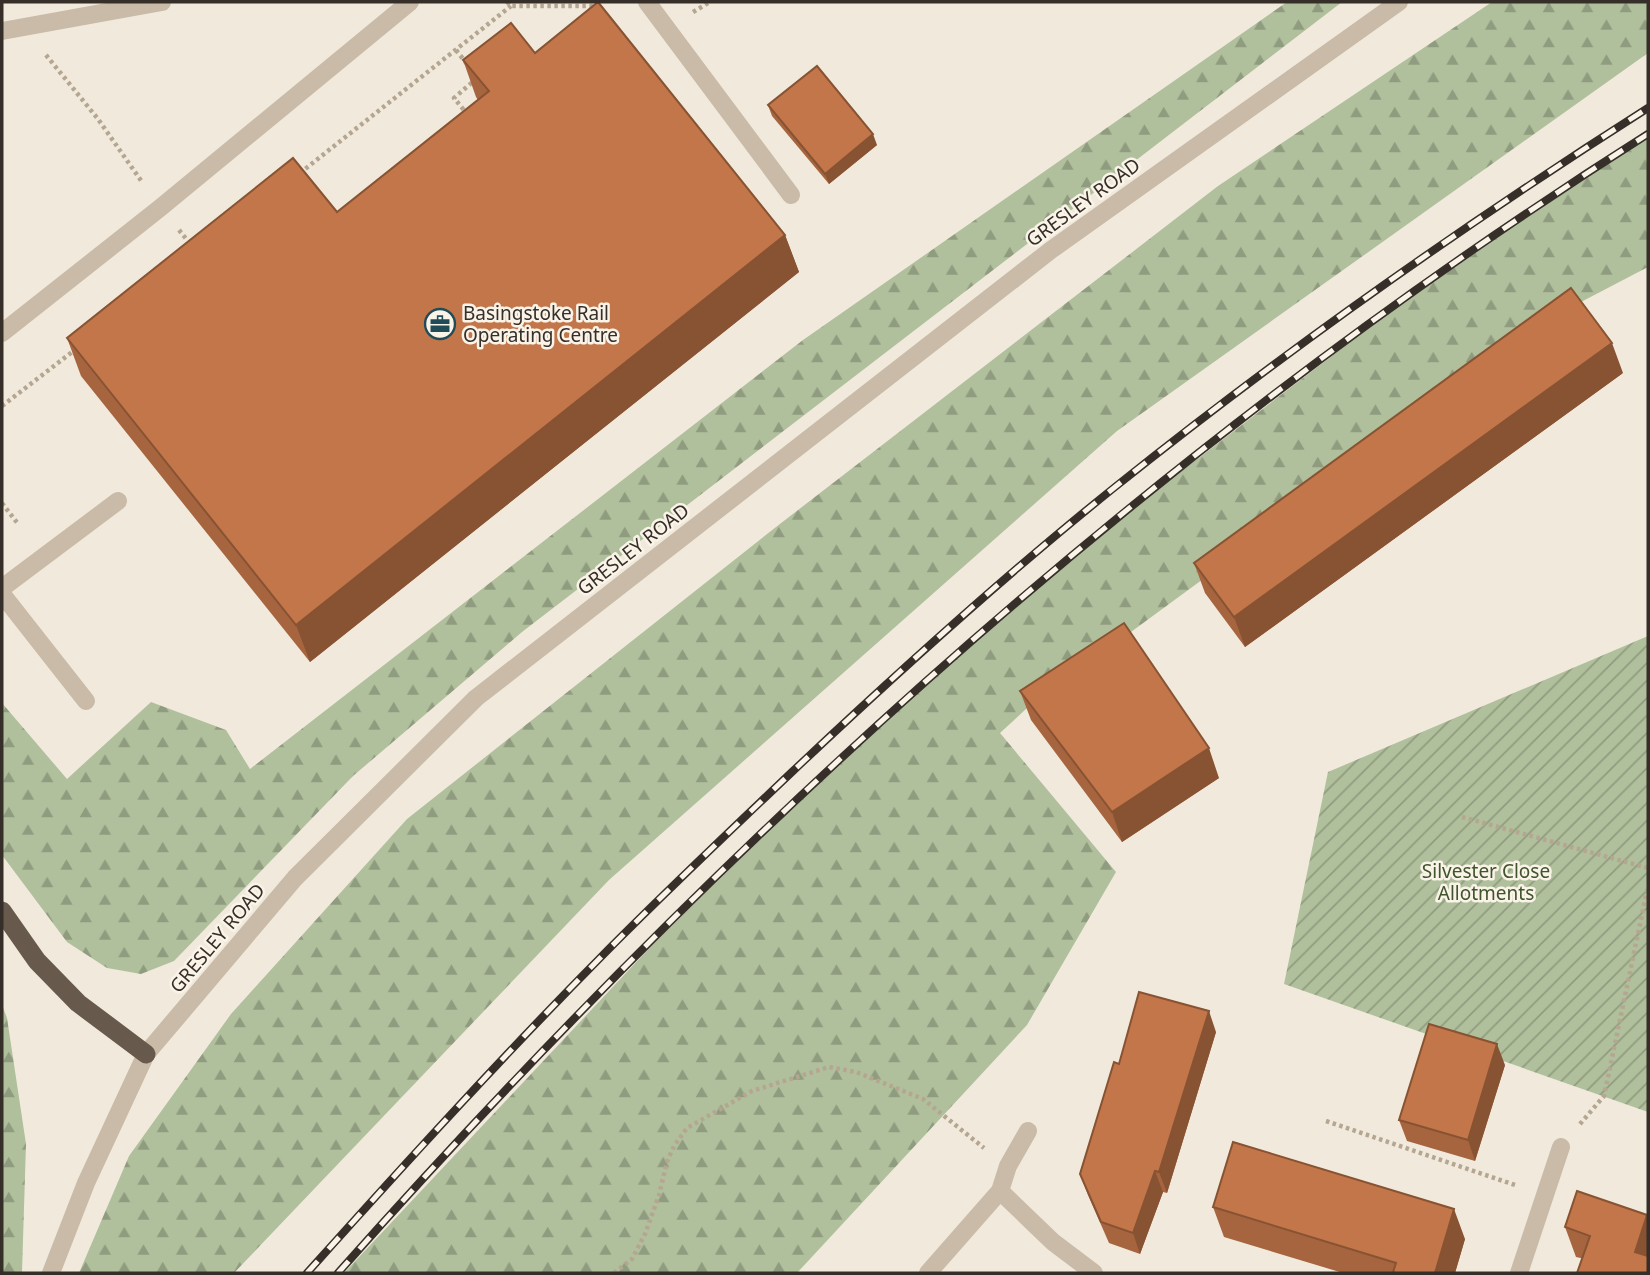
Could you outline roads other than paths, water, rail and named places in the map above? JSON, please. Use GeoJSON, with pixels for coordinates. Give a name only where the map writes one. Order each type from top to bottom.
{"type":"FeatureCollection","features":[{"type":"Feature","properties":{"kind":"highway"},"geometry":{"type":"LineString","coordinates":[[2,911],[37,961],[78,1003],[146,1054]]}},
{"type":"Feature","properties":{"kind":"street"},"geometry":{"type":"LineString","coordinates":[[2,31],[162,2]]}},
{"type":"Feature","properties":{"kind":"street"},"geometry":{"type":"LineString","coordinates":[[2,332],[160,208],[410,2]]}},
{"type":"Feature","properties":{"kind":"street"},"geometry":{"type":"LineString","coordinates":[[647,2],[791,195]]}},
{"type":"Feature","properties":{"kind":"street","name":"GRESLEY ROAD"},"geometry":{"type":"LineString","coordinates":[[51,1273],[86,1183],[146,1054],[295,878],[476,698],[1051,250],[1399,2]]}},
{"type":"Feature","properties":{"kind":"street"},"geometry":{"type":"LineString","coordinates":[[2,588],[118,501]]}},
{"type":"Feature","properties":{"kind":"street"},"geometry":{"type":"LineString","coordinates":[[2,594],[86,701]]}},
{"type":"Feature","properties":{"kind":"street"},"geometry":{"type":"LineString","coordinates":[[928,1273],[1000,1191],[1008,1166],[1028,1131]]}},
{"type":"Feature","properties":{"kind":"street"},"geometry":{"type":"LineString","coordinates":[[1519,1273],[1561,1147]]}},
{"type":"Feature","properties":{"kind":"street"},"geometry":{"type":"LineString","coordinates":[[1000,1191],[1053,1242],[1094,1273]]}},
{"type":"Feature","properties":{"kind":"railway"},"geometry":{"type":"LineString","coordinates":[[307,1273],[488,1074],[624,934],[832,734],[992,590],[1179,436],[1310,338],[1511,197],[1648,108]]}},
{"type":"Feature","properties":{"kind":"railway"},"geometry":{"type":"LineString","coordinates":[[338,1273],[485,1112],[636,956],[792,804],[953,657],[1119,517],[1290,382],[1466,254],[1648,134]]}},
{"type":"Feature","properties":{"kind":"place","name":"Basingstoke Rail Operating Centre"},"geometry":{"type":"Point","coordinates":[440,324]}},
{"type":"Feature","properties":{"kind":"park label","name":"Silvester Close Allotments"},"geometry":{"type":"Point","coordinates":[1486,882]}}]}
